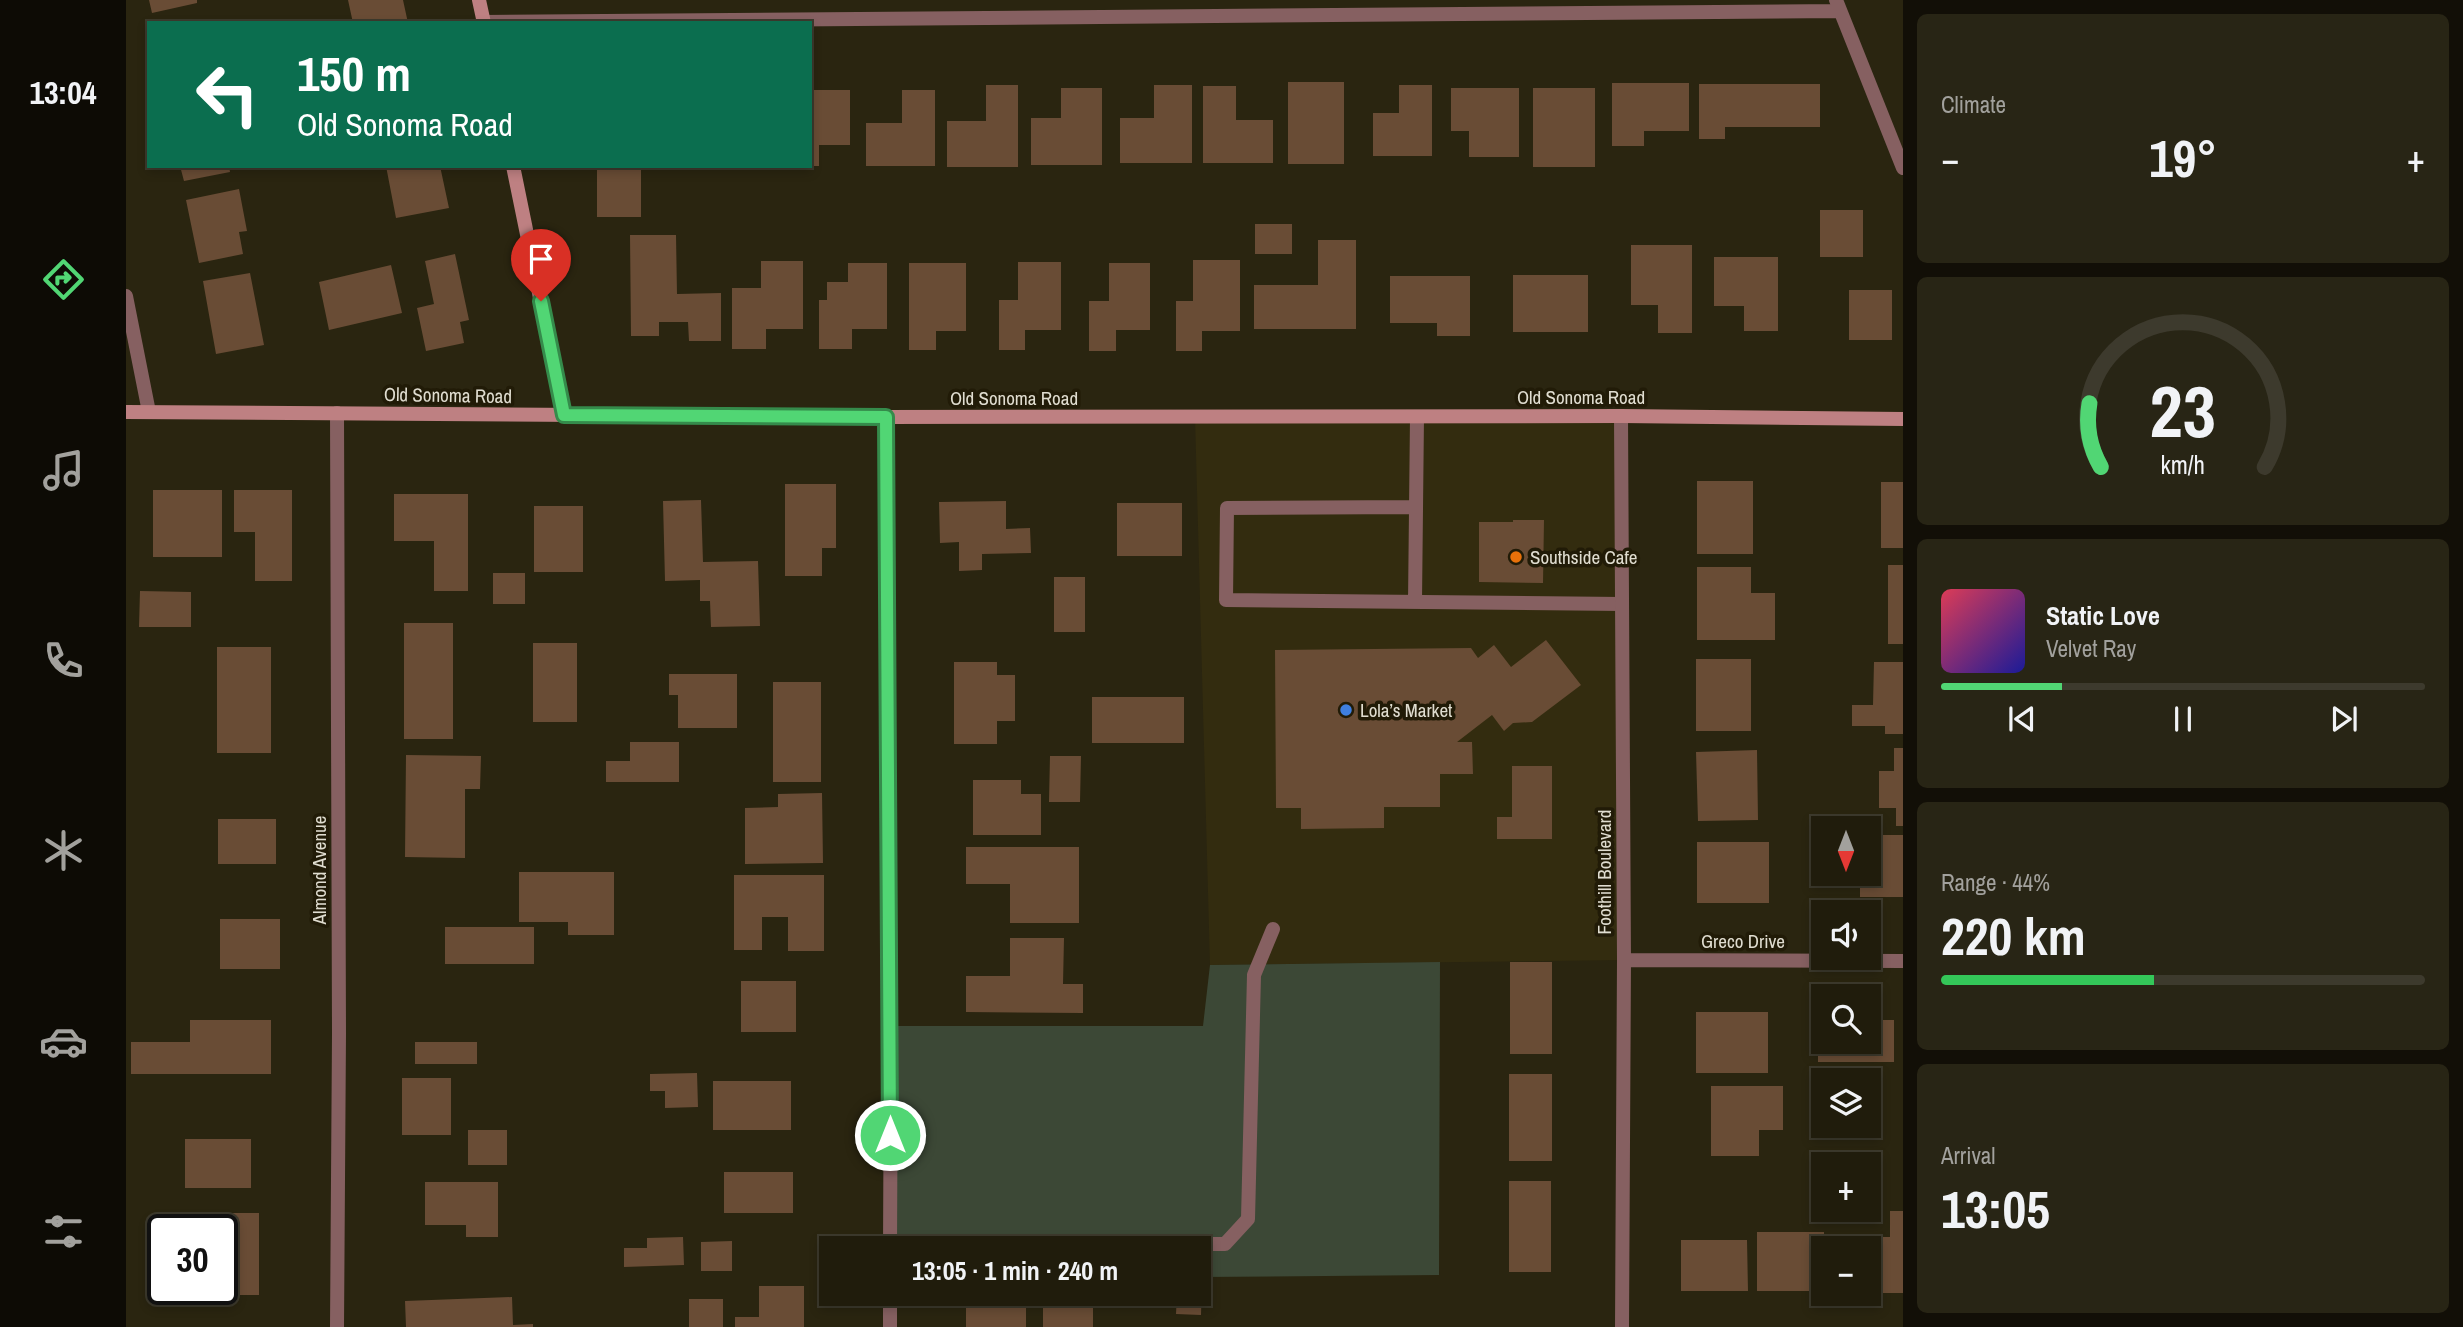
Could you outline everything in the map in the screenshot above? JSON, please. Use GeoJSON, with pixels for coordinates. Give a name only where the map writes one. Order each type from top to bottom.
{"type":"FeatureCollection","features":[{"type":"Feature","properties":{"kind":"main road"},"geometry":{"type":"LineString","coordinates":[[479,0],[484,21]]}},
{"type":"Feature","properties":{"kind":"main road"},"geometry":{"type":"LineString","coordinates":[[513,168],[564,415]]}},
{"type":"Feature","properties":{"kind":"main road","name":"Old Sonoma Road"},"geometry":{"type":"LineString","coordinates":[[126,412],[1903,419]]}},
{"type":"Feature","properties":{"kind":"street"},"geometry":{"type":"LineString","coordinates":[[564,21],[1838,5],[1903,168]]}},
{"type":"Feature","properties":{"kind":"street"},"geometry":{"type":"LineString","coordinates":[[126,296],[149,412]]}},
{"type":"Feature","properties":{"kind":"street","name":"Almond Avenue"},"geometry":{"type":"LineString","coordinates":[[337,413],[337,1327]]}},
{"type":"Feature","properties":{"kind":"street","name":"Foothill Boulevard"},"geometry":{"type":"LineString","coordinates":[[1621,416],[1624,960],[1622,1327]]}},
{"type":"Feature","properties":{"kind":"street"},"geometry":{"type":"LineString","coordinates":[[886,417],[890,1236]]}},
{"type":"Feature","properties":{"kind":"street"},"geometry":{"type":"LineString","coordinates":[[1415,602],[1417,417]]}},
{"type":"Feature","properties":{"kind":"street"},"geometry":{"type":"LineString","coordinates":[[1416,507],[1227,508],[1226,600],[1622,604]]}},
{"type":"Feature","properties":{"kind":"street"},"geometry":{"type":"LineString","coordinates":[[1211,1244],[1225,1244],[1248,1219],[1254,975],[1273,929]]}},
{"type":"Feature","properties":{"kind":"street","name":"Greco Drive"},"geometry":{"type":"LineString","coordinates":[[1624,960],[1903,961]]}},
{"type":"Feature","properties":{"kind":"street"},"geometry":{"type":"LineString","coordinates":[[890,1306],[890,1327]]}},
{"type":"Feature","properties":{"kind":"shaded area"},"geometry":{"type":"Polygon","coordinates":[[[1621,416],[1624,960],[1210,965],[1195,417],[1621,416]]]}},
{"type":"Feature","properties":{"kind":"green space"},"geometry":{"type":"Polygon","coordinates":[[[1440,962],[1439,1275],[1211,1277],[1211,1236],[890,1236],[891,1026],[1203,1026],[1210,965],[1440,962]]]}},
{"type":"Feature","properties":{"kind":"building"},"geometry":{"type":"Polygon","coordinates":[[[149,0],[197,0],[197,3],[152,13],[149,0]]]}},
{"type":"Feature","properties":{"kind":"building"},"geometry":{"type":"Polygon","coordinates":[[[348,0],[403,0],[408,21],[353,21],[348,0]]]}},
{"type":"Feature","properties":{"kind":"building"},"geometry":{"type":"Polygon","coordinates":[[[1288,82],[1344,82],[1344,164],[1288,164],[1288,82]]]}},
{"type":"Feature","properties":{"kind":"building"},"geometry":{"type":"Polygon","coordinates":[[[1612,83],[1689,83],[1689,131],[1644,131],[1644,146],[1612,146],[1612,83]]]}},
{"type":"Feature","properties":{"kind":"building"},"geometry":{"type":"Polygon","coordinates":[[[1699,84],[1820,84],[1820,127],[1725,127],[1725,139],[1699,139],[1699,84]]]}},
{"type":"Feature","properties":{"kind":"building"},"geometry":{"type":"Polygon","coordinates":[[[986,85],[1018,85],[1018,167],[947,167],[947,121],[986,121],[986,85]]]}},
{"type":"Feature","properties":{"kind":"building"},"geometry":{"type":"Polygon","coordinates":[[[1154,85],[1192,85],[1192,163],[1120,163],[1120,118],[1154,118],[1154,85]]]}},
{"type":"Feature","properties":{"kind":"building"},"geometry":{"type":"Polygon","coordinates":[[[1399,85],[1432,85],[1432,156],[1373,156],[1373,113],[1399,113],[1399,85]]]}},
{"type":"Feature","properties":{"kind":"building"},"geometry":{"type":"Polygon","coordinates":[[[1203,86],[1236,86],[1236,120],[1273,120],[1273,163],[1203,163],[1203,86]]]}},
{"type":"Feature","properties":{"kind":"building"},"geometry":{"type":"Polygon","coordinates":[[[1061,88],[1102,88],[1102,165],[1031,165],[1031,118],[1061,118],[1061,88]]]}},
{"type":"Feature","properties":{"kind":"building"},"geometry":{"type":"Polygon","coordinates":[[[1451,88],[1519,88],[1519,157],[1469,157],[1469,131],[1451,131],[1451,88]]]}},
{"type":"Feature","properties":{"kind":"building"},"geometry":{"type":"Polygon","coordinates":[[[1533,88],[1595,88],[1595,167],[1533,167],[1533,88]]]}},
{"type":"Feature","properties":{"kind":"building"},"geometry":{"type":"Polygon","coordinates":[[[812,90],[850,90],[850,145],[819,145],[819,166],[812,166],[812,90]]]}},
{"type":"Feature","properties":{"kind":"building"},"geometry":{"type":"Polygon","coordinates":[[[902,90],[935,90],[935,166],[866,166],[866,123],[902,123],[902,90]]]}},
{"type":"Feature","properties":{"kind":"building"},"geometry":{"type":"Polygon","coordinates":[[[181,168],[229,168],[230,172],[184,181],[181,168]]]}},
{"type":"Feature","properties":{"kind":"building"},"geometry":{"type":"Polygon","coordinates":[[[386,168],[440,168],[449,208],[396,218],[386,168]]]}},
{"type":"Feature","properties":{"kind":"building"},"geometry":{"type":"Polygon","coordinates":[[[597,168],[641,168],[641,217],[597,217],[597,168]]]}},
{"type":"Feature","properties":{"kind":"building"},"geometry":{"type":"Polygon","coordinates":[[[239,189],[247,231],[239,232],[243,254],[199,263],[186,200],[239,189]]]}},
{"type":"Feature","properties":{"kind":"building"},"geometry":{"type":"Polygon","coordinates":[[[1820,210],[1863,210],[1863,257],[1820,257],[1820,210]]]}},
{"type":"Feature","properties":{"kind":"building"},"geometry":{"type":"Polygon","coordinates":[[[1255,224],[1292,224],[1292,254],[1255,254],[1255,224]]]}},
{"type":"Feature","properties":{"kind":"building"},"geometry":{"type":"Polygon","coordinates":[[[630,235],[676,235],[677,294],[721,293],[721,341],[689,341],[688,322],[659,322],[659,336],[631,336],[630,235]]]}},
{"type":"Feature","properties":{"kind":"building"},"geometry":{"type":"Polygon","coordinates":[[[1318,240],[1356,240],[1356,329],[1254,329],[1254,285],[1318,285],[1318,240]]]}},
{"type":"Feature","properties":{"kind":"building"},"geometry":{"type":"Polygon","coordinates":[[[1631,245],[1692,245],[1692,333],[1658,333],[1658,305],[1631,305],[1631,245]]]}},
{"type":"Feature","properties":{"kind":"building"},"geometry":{"type":"Polygon","coordinates":[[[455,254],[469,320],[460,322],[464,343],[426,351],[417,308],[434,304],[425,261],[455,254]]]}},
{"type":"Feature","properties":{"kind":"building"},"geometry":{"type":"Polygon","coordinates":[[[1714,257],[1778,257],[1778,331],[1744,331],[1744,306],[1714,306],[1714,257]]]}},
{"type":"Feature","properties":{"kind":"building"},"geometry":{"type":"Polygon","coordinates":[[[1193,260],[1240,260],[1240,331],[1202,331],[1202,351],[1176,351],[1176,301],[1193,301],[1193,260]]]}},
{"type":"Feature","properties":{"kind":"building"},"geometry":{"type":"Polygon","coordinates":[[[761,261],[803,261],[803,329],[766,329],[766,349],[732,349],[732,288],[761,288],[761,261]]]}},
{"type":"Feature","properties":{"kind":"building"},"geometry":{"type":"Polygon","coordinates":[[[1018,262],[1061,262],[1061,330],[1025,330],[1025,350],[999,350],[999,300],[1018,300],[1018,262]]]}},
{"type":"Feature","properties":{"kind":"building"},"geometry":{"type":"Polygon","coordinates":[[[848,263],[887,263],[887,329],[852,329],[852,349],[819,349],[819,300],[827,300],[827,282],[848,282],[848,263]]]}},
{"type":"Feature","properties":{"kind":"building"},"geometry":{"type":"Polygon","coordinates":[[[909,263],[966,263],[966,331],[936,331],[936,350],[909,350],[909,263]]]}},
{"type":"Feature","properties":{"kind":"building"},"geometry":{"type":"Polygon","coordinates":[[[1109,263],[1150,263],[1150,330],[1116,330],[1116,351],[1089,351],[1089,301],[1109,301],[1109,263]]]}},
{"type":"Feature","properties":{"kind":"building"},"geometry":{"type":"Polygon","coordinates":[[[391,265],[402,313],[329,330],[319,282],[391,265]]]}},
{"type":"Feature","properties":{"kind":"building"},"geometry":{"type":"Polygon","coordinates":[[[250,273],[264,345],[216,354],[203,281],[250,273]]]}},
{"type":"Feature","properties":{"kind":"building"},"geometry":{"type":"Polygon","coordinates":[[[1513,275],[1588,275],[1588,332],[1513,332],[1513,275]]]}},
{"type":"Feature","properties":{"kind":"building"},"geometry":{"type":"Polygon","coordinates":[[[1390,276],[1470,276],[1470,336],[1437,336],[1437,323],[1390,323],[1390,276]]]}},
{"type":"Feature","properties":{"kind":"building"},"geometry":{"type":"Polygon","coordinates":[[[1849,290],[1892,290],[1892,340],[1849,340],[1849,290]]]}},
{"type":"Feature","properties":{"kind":"building"},"geometry":{"type":"Polygon","coordinates":[[[1697,481],[1753,481],[1753,554],[1697,554],[1697,481]]]}},
{"type":"Feature","properties":{"kind":"building"},"geometry":{"type":"Polygon","coordinates":[[[1881,482],[1903,482],[1903,548],[1881,548],[1881,482]]]}},
{"type":"Feature","properties":{"kind":"building"},"geometry":{"type":"Polygon","coordinates":[[[785,484],[836,484],[836,548],[822,548],[822,576],[785,576],[785,484]]]}},
{"type":"Feature","properties":{"kind":"building"},"geometry":{"type":"Polygon","coordinates":[[[153,490],[222,490],[222,557],[153,557],[153,490]]]}},
{"type":"Feature","properties":{"kind":"building"},"geometry":{"type":"Polygon","coordinates":[[[234,490],[292,490],[292,581],[255,581],[255,532],[234,532],[234,490]]]}},
{"type":"Feature","properties":{"kind":"building"},"geometry":{"type":"Polygon","coordinates":[[[394,494],[468,494],[468,591],[434,591],[434,541],[394,541],[394,494]]]}},
{"type":"Feature","properties":{"kind":"building"},"geometry":{"type":"Polygon","coordinates":[[[701,500],[703,562],[758,561],[760,626],[711,627],[710,601],[700,601],[700,580],[665,581],[663,501],[701,500]]]}},
{"type":"Feature","properties":{"kind":"building"},"geometry":{"type":"Polygon","coordinates":[[[1006,501],[1006,529],[1030,528],[1031,553],[982,554],[982,570],[959,571],[959,542],[940,543],[939,502],[1006,501]]]}},
{"type":"Feature","properties":{"kind":"building"},"geometry":{"type":"Polygon","coordinates":[[[1117,503],[1182,503],[1182,556],[1117,556],[1117,503]]]}},
{"type":"Feature","properties":{"kind":"building"},"geometry":{"type":"Polygon","coordinates":[[[534,506],[583,506],[583,572],[534,572],[534,506]]]}},
{"type":"Feature","properties":{"kind":"building"},"geometry":{"type":"Polygon","coordinates":[[[1544,520],[1543,583],[1479,582],[1479,522],[1544,520]]]}},
{"type":"Feature","properties":{"kind":"building"},"geometry":{"type":"Polygon","coordinates":[[[1888,565],[1903,565],[1903,644],[1888,644],[1888,565]]]}},
{"type":"Feature","properties":{"kind":"building"},"geometry":{"type":"Polygon","coordinates":[[[1697,567],[1751,567],[1751,593],[1775,593],[1775,640],[1697,640],[1697,567]]]}},
{"type":"Feature","properties":{"kind":"building"},"geometry":{"type":"Polygon","coordinates":[[[493,573],[525,573],[525,604],[493,604],[493,573]]]}},
{"type":"Feature","properties":{"kind":"building"},"geometry":{"type":"Polygon","coordinates":[[[1054,577],[1085,577],[1085,632],[1054,632],[1054,577]]]}},
{"type":"Feature","properties":{"kind":"building"},"geometry":{"type":"Polygon","coordinates":[[[140,591],[191,592],[191,627],[139,627],[140,591]]]}},
{"type":"Feature","properties":{"kind":"building"},"geometry":{"type":"Polygon","coordinates":[[[404,623],[453,623],[453,739],[404,739],[404,623]]]}},
{"type":"Feature","properties":{"kind":"building"},"geometry":{"type":"Polygon","coordinates":[[[1546,640],[1581,685],[1532,722],[1513,723],[1504,731],[1492,715],[1457,742],[1472,742],[1473,774],[1440,774],[1440,807],[1384,807],[1384,828],[1301,829],[1301,808],[1276,808],[1275,650],[1471,648],[1478,658],[1494,645],[1511,667],[1546,640]]]}},
{"type":"Feature","properties":{"kind":"building"},"geometry":{"type":"Polygon","coordinates":[[[533,643],[577,643],[577,722],[533,722],[533,643]]]}},
{"type":"Feature","properties":{"kind":"building"},"geometry":{"type":"Polygon","coordinates":[[[217,647],[271,647],[271,753],[217,753],[217,647]]]}},
{"type":"Feature","properties":{"kind":"building"},"geometry":{"type":"Polygon","coordinates":[[[1696,659],[1751,659],[1751,731],[1696,731],[1696,659]]]}},
{"type":"Feature","properties":{"kind":"building"},"geometry":{"type":"Polygon","coordinates":[[[954,662],[997,662],[997,675],[1015,675],[1015,721],[997,721],[997,744],[954,744],[954,662]]]}},
{"type":"Feature","properties":{"kind":"building"},"geometry":{"type":"Polygon","coordinates":[[[1874,662],[1903,662],[1903,734],[1885,734],[1885,726],[1852,726],[1852,705],[1873,705],[1874,662]]]}},
{"type":"Feature","properties":{"kind":"building"},"geometry":{"type":"Polygon","coordinates":[[[669,674],[737,674],[737,728],[678,728],[678,695],[669,695],[669,674]]]}},
{"type":"Feature","properties":{"kind":"building"},"geometry":{"type":"Polygon","coordinates":[[[773,682],[821,682],[821,782],[773,782],[773,682]]]}},
{"type":"Feature","properties":{"kind":"building"},"geometry":{"type":"Polygon","coordinates":[[[1092,697],[1184,697],[1184,743],[1092,743],[1092,697]]]}},
{"type":"Feature","properties":{"kind":"building"},"geometry":{"type":"Polygon","coordinates":[[[630,742],[679,742],[679,782],[606,782],[606,761],[630,761],[630,742]]]}},
{"type":"Feature","properties":{"kind":"building"},"geometry":{"type":"Polygon","coordinates":[[[1894,748],[1903,748],[1903,826],[1896,826],[1896,808],[1879,808],[1879,771],[1894,771],[1894,748]]]}},
{"type":"Feature","properties":{"kind":"building"},"geometry":{"type":"Polygon","coordinates":[[[1757,750],[1758,820],[1698,821],[1696,752],[1757,750]]]}},
{"type":"Feature","properties":{"kind":"building"},"geometry":{"type":"Polygon","coordinates":[[[406,755],[481,756],[480,789],[465,789],[465,858],[405,857],[406,755]]]}},
{"type":"Feature","properties":{"kind":"building"},"geometry":{"type":"Polygon","coordinates":[[[1050,756],[1081,756],[1080,802],[1049,802],[1050,756]]]}},
{"type":"Feature","properties":{"kind":"building"},"geometry":{"type":"Polygon","coordinates":[[[1512,766],[1552,766],[1552,839],[1497,839],[1497,817],[1512,817],[1512,766]]]}},
{"type":"Feature","properties":{"kind":"building"},"geometry":{"type":"Polygon","coordinates":[[[973,780],[1021,780],[1021,794],[1041,794],[1041,835],[973,835],[973,780]]]}},
{"type":"Feature","properties":{"kind":"building"},"geometry":{"type":"Polygon","coordinates":[[[822,793],[823,863],[745,864],[745,808],[778,807],[778,794],[822,793]]]}},
{"type":"Feature","properties":{"kind":"building"},"geometry":{"type":"Polygon","coordinates":[[[218,819],[276,819],[276,864],[218,864],[218,819]]]}},
{"type":"Feature","properties":{"kind":"building"},"geometry":{"type":"Polygon","coordinates":[[[1881,835],[1903,835],[1903,897],[1860,897],[1860,886],[1881,886],[1881,835]]]}},
{"type":"Feature","properties":{"kind":"building"},"geometry":{"type":"Polygon","coordinates":[[[1697,842],[1769,842],[1769,903],[1697,903],[1697,842]]]}},
{"type":"Feature","properties":{"kind":"building"},"geometry":{"type":"Polygon","coordinates":[[[966,847],[1079,847],[1079,923],[1010,923],[1010,884],[966,884],[966,847]]]}},
{"type":"Feature","properties":{"kind":"building"},"geometry":{"type":"Polygon","coordinates":[[[519,872],[614,872],[614,935],[568,935],[568,922],[519,922],[519,872]]]}},
{"type":"Feature","properties":{"kind":"building"},"geometry":{"type":"Polygon","coordinates":[[[734,875],[824,875],[824,951],[788,951],[788,917],[762,917],[762,950],[734,950],[734,875]]]}},
{"type":"Feature","properties":{"kind":"building"},"geometry":{"type":"Polygon","coordinates":[[[220,919],[280,919],[280,969],[220,969],[220,919]]]}},
{"type":"Feature","properties":{"kind":"building"},"geometry":{"type":"Polygon","coordinates":[[[445,927],[534,927],[534,964],[445,964],[445,927]]]}},
{"type":"Feature","properties":{"kind":"building"},"geometry":{"type":"Polygon","coordinates":[[[1010,938],[1064,938],[1063,984],[1083,984],[1083,1013],[966,1012],[966,976],[1010,976],[1010,938]]]}},
{"type":"Feature","properties":{"kind":"building"},"geometry":{"type":"Polygon","coordinates":[[[1510,962],[1552,962],[1552,1054],[1510,1054],[1510,962]]]}},
{"type":"Feature","properties":{"kind":"building"},"geometry":{"type":"Polygon","coordinates":[[[741,981],[796,981],[796,1032],[741,1032],[741,981]]]}},
{"type":"Feature","properties":{"kind":"building"},"geometry":{"type":"Polygon","coordinates":[[[1696,1012],[1768,1012],[1768,1073],[1696,1073],[1696,1012]]]}},
{"type":"Feature","properties":{"kind":"building"},"geometry":{"type":"Polygon","coordinates":[[[190,1020],[271,1020],[271,1074],[131,1074],[131,1042],[190,1042],[190,1020]]]}},
{"type":"Feature","properties":{"kind":"building"},"geometry":{"type":"Polygon","coordinates":[[[1881,1020],[1894,1020],[1894,1062],[1818,1062],[1818,1054],[1881,1054],[1881,1020]]]}},
{"type":"Feature","properties":{"kind":"building"},"geometry":{"type":"Polygon","coordinates":[[[415,1042],[477,1042],[477,1064],[415,1064],[415,1042]]]}},
{"type":"Feature","properties":{"kind":"building"},"geometry":{"type":"Polygon","coordinates":[[[697,1073],[698,1107],[665,1108],[665,1091],[650,1091],[650,1074],[697,1073]]]}},
{"type":"Feature","properties":{"kind":"building"},"geometry":{"type":"Polygon","coordinates":[[[1509,1074],[1552,1074],[1552,1161],[1509,1161],[1509,1074]]]}},
{"type":"Feature","properties":{"kind":"building"},"geometry":{"type":"Polygon","coordinates":[[[402,1078],[451,1078],[451,1135],[402,1135],[402,1078]]]}},
{"type":"Feature","properties":{"kind":"building"},"geometry":{"type":"Polygon","coordinates":[[[713,1081],[791,1081],[791,1130],[713,1130],[713,1081]]]}},
{"type":"Feature","properties":{"kind":"building"},"geometry":{"type":"Polygon","coordinates":[[[1711,1086],[1783,1086],[1783,1130],[1759,1130],[1759,1156],[1711,1156],[1711,1086]]]}},
{"type":"Feature","properties":{"kind":"building"},"geometry":{"type":"Polygon","coordinates":[[[468,1130],[507,1130],[507,1165],[468,1165],[468,1130]]]}},
{"type":"Feature","properties":{"kind":"building"},"geometry":{"type":"Polygon","coordinates":[[[185,1139],[251,1139],[251,1188],[185,1188],[185,1139]]]}},
{"type":"Feature","properties":{"kind":"building"},"geometry":{"type":"Polygon","coordinates":[[[724,1172],[793,1172],[793,1213],[724,1213],[724,1172]]]}},
{"type":"Feature","properties":{"kind":"building"},"geometry":{"type":"Polygon","coordinates":[[[1509,1181],[1551,1181],[1551,1272],[1509,1272],[1509,1181]]]}},
{"type":"Feature","properties":{"kind":"building"},"geometry":{"type":"Polygon","coordinates":[[[425,1182],[498,1182],[498,1237],[466,1237],[466,1225],[425,1225],[425,1182]]]}},
{"type":"Feature","properties":{"kind":"building"},"geometry":{"type":"Polygon","coordinates":[[[1890,1211],[1903,1211],[1903,1293],[1881,1293],[1881,1237],[1890,1237],[1890,1211]]]}},
{"type":"Feature","properties":{"kind":"building"},"geometry":{"type":"Polygon","coordinates":[[[259,1213],[259,1295],[238,1295],[238,1214],[211,1214],[259,1213]]]}},
{"type":"Feature","properties":{"kind":"building"},"geometry":{"type":"Polygon","coordinates":[[[1757,1232],[1824,1232],[1824,1236],[1811,1236],[1811,1291],[1757,1291],[1757,1232]]]}},
{"type":"Feature","properties":{"kind":"building"},"geometry":{"type":"Polygon","coordinates":[[[683,1237],[684,1265],[624,1267],[624,1248],[647,1248],[647,1238],[683,1237]]]}},
{"type":"Feature","properties":{"kind":"building"},"geometry":{"type":"Polygon","coordinates":[[[1681,1240],[1747,1240],[1748,1291],[1681,1291],[1681,1240]]]}},
{"type":"Feature","properties":{"kind":"building"},"geometry":{"type":"Polygon","coordinates":[[[732,1241],[732,1271],[701,1271],[701,1242],[732,1241]]]}},
{"type":"Feature","properties":{"kind":"building"},"geometry":{"type":"Polygon","coordinates":[[[759,1286],[804,1286],[804,1327],[735,1327],[735,1317],[759,1317],[759,1286]]]}},
{"type":"Feature","properties":{"kind":"building"},"geometry":{"type":"Polygon","coordinates":[[[512,1297],[513,1325],[533,1324],[533,1327],[406,1327],[405,1301],[512,1297]]]}},
{"type":"Feature","properties":{"kind":"building"},"geometry":{"type":"Polygon","coordinates":[[[689,1299],[723,1299],[723,1327],[689,1327],[689,1299]]]}},
{"type":"Feature","properties":{"kind":"building"},"geometry":{"type":"Polygon","coordinates":[[[966,1306],[1026,1306],[1026,1327],[966,1327],[966,1306]]]}},
{"type":"Feature","properties":{"kind":"building"},"geometry":{"type":"Polygon","coordinates":[[[1043,1306],[1093,1306],[1093,1327],[1043,1327],[1043,1306]]]}},
{"type":"Feature","properties":{"kind":"building"},"geometry":{"type":"Polygon","coordinates":[[[1176,1306],[1201,1306],[1201,1315],[1176,1314],[1176,1306]]]}},
{"type":"Feature","properties":{"kind":"place","name":"Southside Cafe"},"geometry":{"type":"Point","coordinates":[1516,557]}},
{"type":"Feature","properties":{"kind":"place","name":"Lola’s Market"},"geometry":{"type":"Point","coordinates":[1346,710]}},
{"type":"Feature","properties":{"kind":"route"},"geometry":{"type":"LineString","coordinates":[[541,301],[564,415],[886,417],[890,1135]]}}]}
